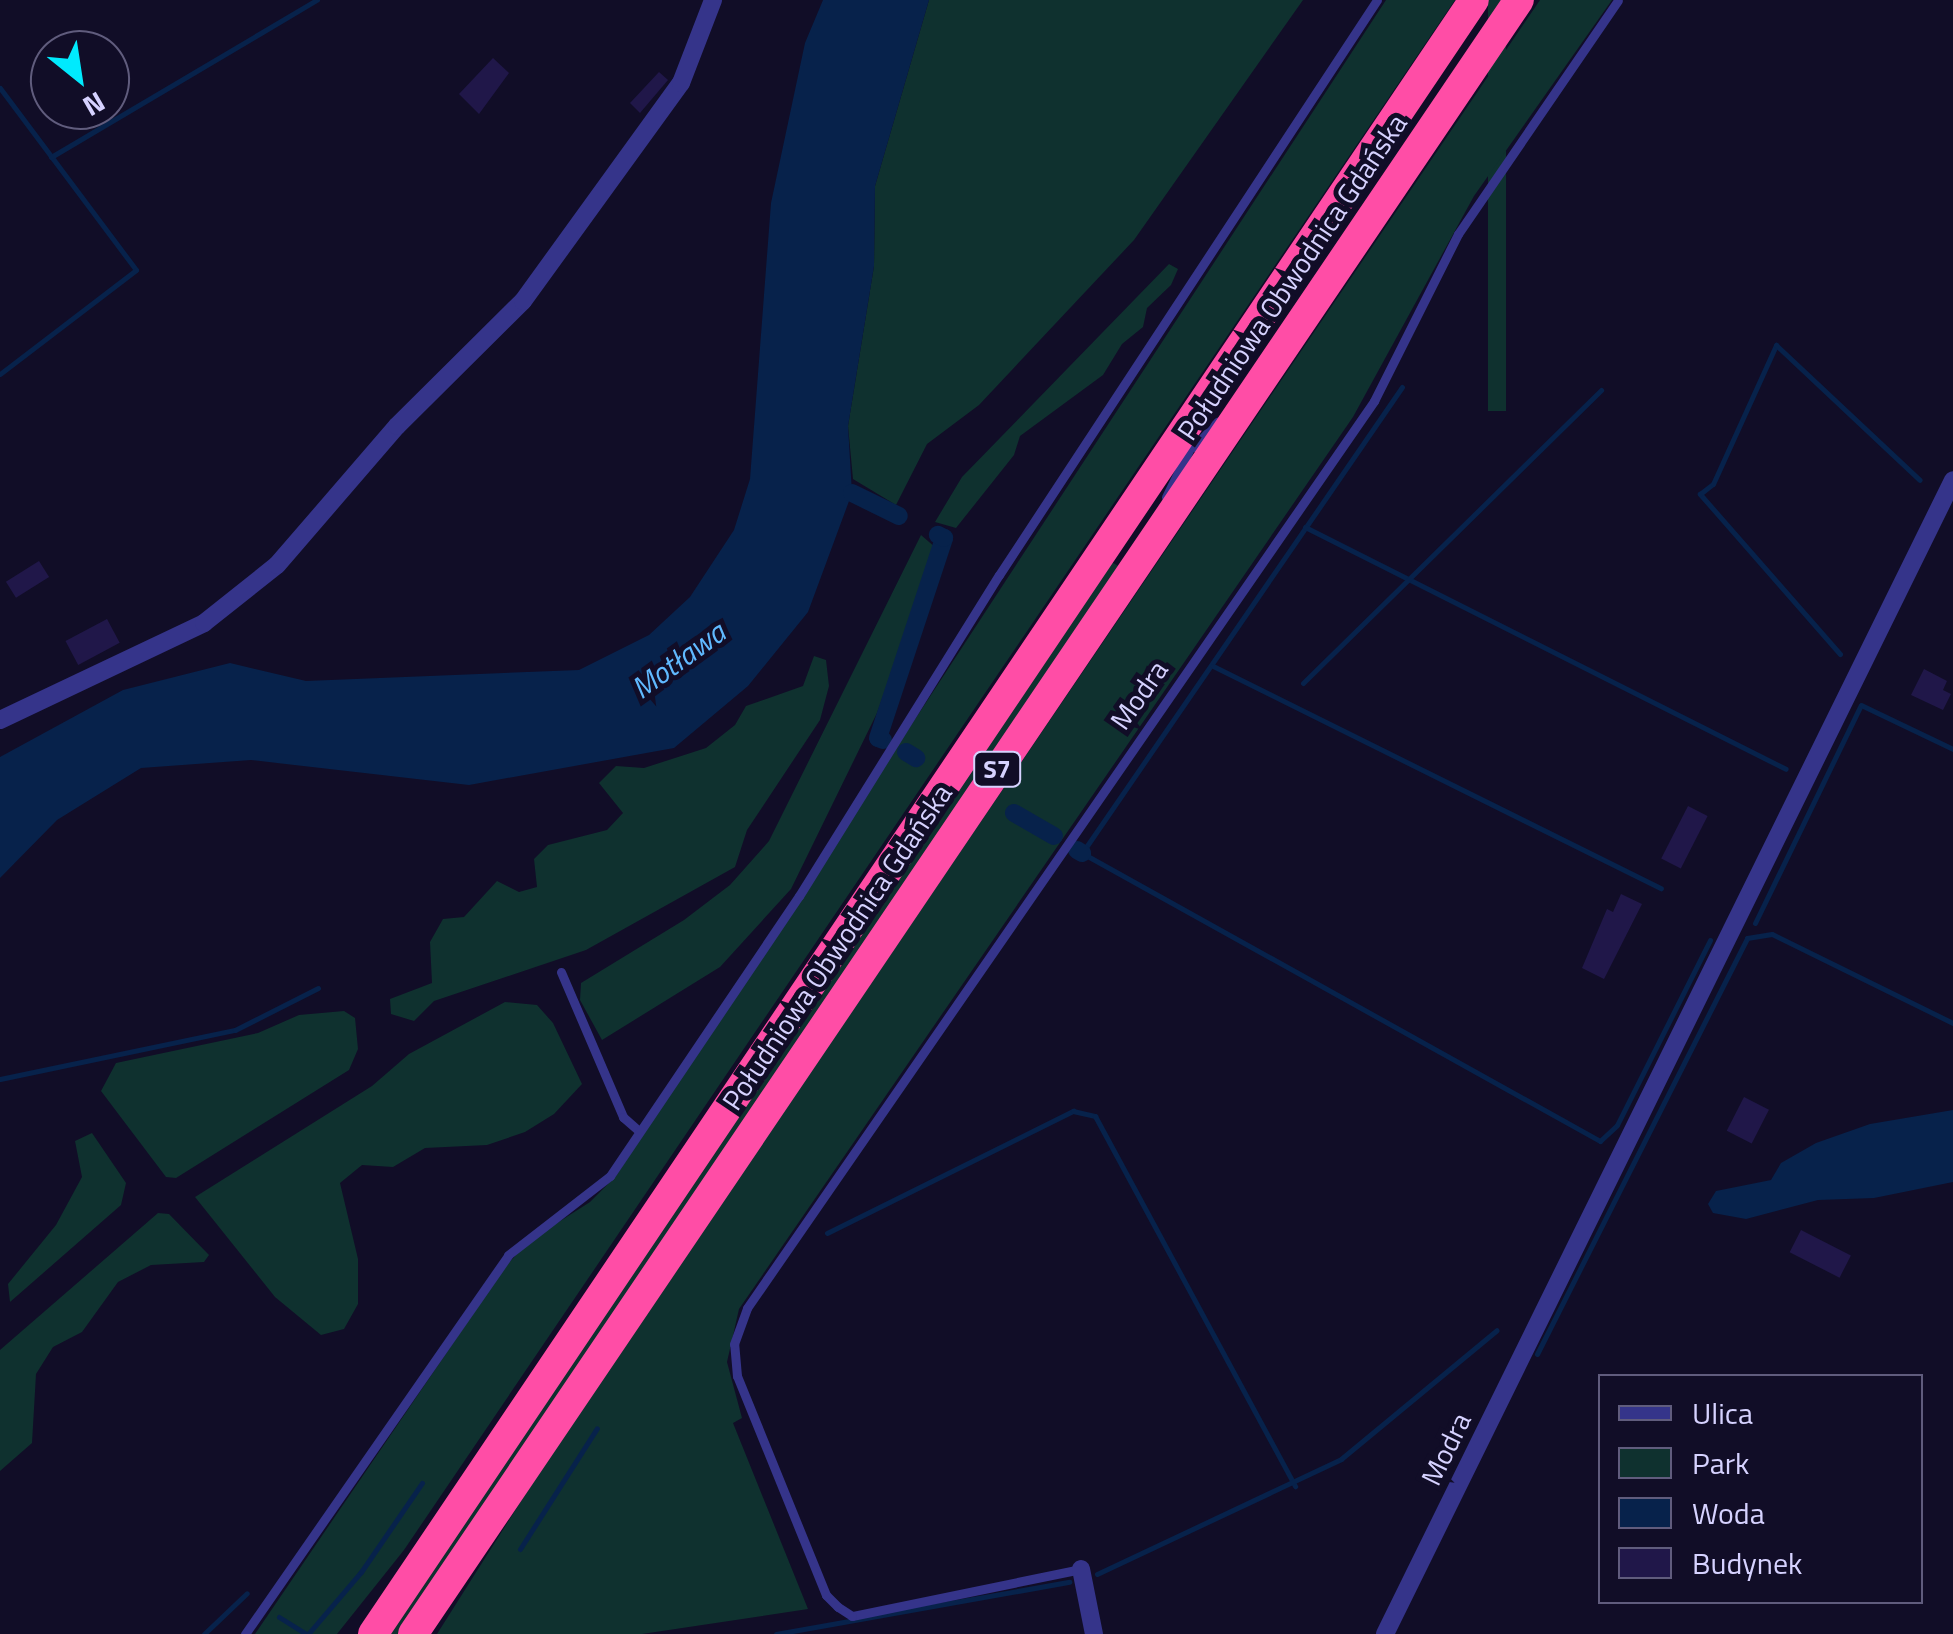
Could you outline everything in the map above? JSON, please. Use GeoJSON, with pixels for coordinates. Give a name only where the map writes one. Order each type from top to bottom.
{"type":"FeatureCollection","features":[{"type":"Feature","properties":{"kind":"highway","name":"Południowa Obwodnica Gdańska"},"geometry":{"type":"LineString","coordinates":[[373,1634],[1474,0]]}},
{"type":"Feature","properties":{"kind":"highway","name":"Południowa Obwodnica Gdańska"},"geometry":{"type":"LineString","coordinates":[[413,1634],[1519,0]]}},
{"type":"Feature","properties":{"kind":"highway"},"geometry":{"type":"LineString","coordinates":[[347,1634],[409,1554],[453,1515]]}},
{"type":"Feature","properties":{"kind":"street"},"geometry":{"type":"LineString","coordinates":[[0,720],[204,624],[277,565],[397,426],[523,301],[680,83],[714,0]]}},
{"type":"Feature","properties":{"kind":"street","name":"Modra"},"geometry":{"type":"LineString","coordinates":[[1385,1634],[1953,480]]}},
{"type":"Feature","properties":{"kind":"street"},"geometry":{"type":"LineString","coordinates":[[1081,1569],[1094,1634]]}},
{"type":"Feature","properties":{"kind":"lane"},"geometry":{"type":"LineString","coordinates":[[245,1634],[508,1255],[610,1176],[799,896],[999,574],[1377,0]]}},
{"type":"Feature","properties":{"kind":"lane","name":"Modra"},"geometry":{"type":"LineString","coordinates":[[1081,1569],[852,1616],[826,1595],[737,1376],[734,1344],[746,1308],[1374,401],[1458,234],[1618,0]]}},
{"type":"Feature","properties":{"kind":"lane"},"geometry":{"type":"LineString","coordinates":[[1129,574],[1249,335]]}},
{"type":"Feature","properties":{"kind":"lane"},"geometry":{"type":"LineString","coordinates":[[1101,554],[1277,356]]}},
{"type":"Feature","properties":{"kind":"lane"},"geometry":{"type":"LineString","coordinates":[[561,972],[623,1117],[639,1132]]}},
{"type":"Feature","properties":{"kind":"green space"},"geometry":{"type":"Polygon","coordinates":[[[929,0],[1303,0],[1134,240],[979,405],[927,444],[896,505],[853,479],[848,426],[874,266],[875,186],[929,0]]]}},
{"type":"Feature","properties":{"kind":"green space"},"geometry":{"type":"Polygon","coordinates":[[[1386,0],[1455,0],[404,1550],[337,1634],[255,1634],[505,1267],[529,1241],[590,1202],[616,1176],[1386,0]]]}},
{"type":"Feature","properties":{"kind":"green space"},"geometry":{"type":"Polygon","coordinates":[[[1488,0],[1506,0],[1506,411],[1488,411],[1488,0]]]}},
{"type":"Feature","properties":{"kind":"green space"},"geometry":{"type":"Polygon","coordinates":[[[1540,0],[1612,0],[1474,196],[1353,417],[739,1309],[727,1362],[742,1418],[733,1423],[808,1609],[642,1634],[437,1634],[554,1449],[1540,0]]]}},
{"type":"Feature","properties":{"kind":"green space"},"geometry":{"type":"Polygon","coordinates":[[[1169,264],[1178,269],[1171,285],[1147,308],[1143,327],[1122,344],[1103,375],[1020,436],[1014,455],[956,528],[935,522],[962,477],[1169,264]]]}},
{"type":"Feature","properties":{"kind":"green space"},"geometry":{"type":"Polygon","coordinates":[[[921,535],[936,548],[877,713],[791,889],[720,967],[602,1040],[580,1000],[581,983],[684,920],[730,885],[769,841],[921,535]]]}},
{"type":"Feature","properties":{"kind":"green space"},"geometry":{"type":"Polygon","coordinates":[[[1110,561],[1120,567],[398,1634],[386,1634],[1110,561]]]}},
{"type":"Feature","properties":{"kind":"green space"},"geometry":{"type":"Polygon","coordinates":[[[814,656],[826,660],[829,686],[820,720],[747,830],[735,867],[586,950],[434,1001],[414,1021],[391,1014],[390,999],[432,983],[430,942],[443,919],[464,917],[497,881],[519,892],[537,887],[534,859],[548,845],[607,830],[623,813],[599,783],[616,766],[644,768],[706,748],[735,725],[746,706],[803,686],[814,656]]]}},
{"type":"Feature","properties":{"kind":"green space"},"geometry":{"type":"Polygon","coordinates":[[[505,1002],[537,1005],[553,1023],[582,1084],[554,1114],[525,1132],[487,1145],[425,1148],[393,1167],[362,1165],[340,1183],[358,1259],[358,1304],[344,1329],[321,1335],[275,1297],[195,1197],[372,1086],[409,1054],[505,1002]]]}},
{"type":"Feature","properties":{"kind":"green space"},"geometry":{"type":"Polygon","coordinates":[[[344,1011],[355,1018],[358,1049],[349,1070],[176,1178],[166,1177],[101,1091],[116,1063],[258,1033],[299,1015],[344,1011]]]}},
{"type":"Feature","properties":{"kind":"green space"},"geometry":{"type":"Polygon","coordinates":[[[92,1133],[126,1183],[121,1205],[10,1302],[8,1284],[56,1225],[82,1177],[75,1141],[92,1133]]]}},
{"type":"Feature","properties":{"kind":"green space"},"geometry":{"type":"Polygon","coordinates":[[[158,1213],[169,1214],[209,1255],[204,1262],[151,1265],[118,1282],[82,1332],[53,1347],[36,1374],[32,1443],[0,1471],[0,1350],[158,1213]]]}},
{"type":"Feature","properties":{"kind":"water","name":"Motława"},"geometry":{"type":"Polygon","coordinates":[[[823,0],[929,0],[875,186],[874,266],[848,426],[852,493],[808,612],[748,686],[674,748],[469,785],[251,760],[141,768],[57,820],[0,878],[0,757],[123,690],[230,663],[306,681],[579,670],[649,635],[690,597],[734,530],[750,479],[771,203],[805,43],[823,0]]]}},
{"type":"Feature","properties":{"kind":"water"},"geometry":{"type":"Polygon","coordinates":[[[1953,1110],[1953,1182],[1874,1198],[1818,1200],[1746,1219],[1713,1213],[1708,1204],[1716,1191],[1771,1180],[1781,1163],[1816,1143],[1870,1124],[1953,1110]]]}},
{"type":"Feature","properties":{"kind":"building"},"geometry":{"type":"Polygon","coordinates":[[[493,58],[509,73],[479,114],[459,94],[493,58]]]}},
{"type":"Feature","properties":{"kind":"building"},"geometry":{"type":"Polygon","coordinates":[[[659,72],[668,80],[640,113],[630,103],[659,72]]]}},
{"type":"Feature","properties":{"kind":"building"},"geometry":{"type":"Polygon","coordinates":[[[39,561],[49,577],[16,598],[6,582],[39,561]]]}},
{"type":"Feature","properties":{"kind":"building"},"geometry":{"type":"Polygon","coordinates":[[[107,619],[120,643],[78,665],[66,641],[107,619]]]}},
{"type":"Feature","properties":{"kind":"building"},"geometry":{"type":"Polygon","coordinates":[[[1924,669],[1947,681],[1943,690],[1951,694],[1943,710],[1911,695],[1924,669]]]}},
{"type":"Feature","properties":{"kind":"building"},"geometry":{"type":"Polygon","coordinates":[[[1688,806],[1708,816],[1681,869],[1661,859],[1688,806]]]}},
{"type":"Feature","properties":{"kind":"building"},"geometry":{"type":"Polygon","coordinates":[[[1621,894],[1642,904],[1604,979],[1582,968],[1607,909],[1613,912],[1621,894]]]}},
{"type":"Feature","properties":{"kind":"building"},"geometry":{"type":"Polygon","coordinates":[[[1744,1097],[1769,1110],[1752,1144],[1727,1131],[1744,1097]]]}},
{"type":"Feature","properties":{"kind":"building"},"geometry":{"type":"Polygon","coordinates":[[[1801,1230],[1851,1255],[1840,1278],[1790,1252],[1801,1230]]]}},
{"type":"Feature","properties":{"kind":"waterway"},"geometry":{"type":"LineString","coordinates":[[51,157],[317,0]]}},
{"type":"Feature","properties":{"kind":"waterway"},"geometry":{"type":"LineString","coordinates":[[0,88],[136,270],[0,374]]}},
{"type":"Feature","properties":{"kind":"waterway"},"geometry":{"type":"LineString","coordinates":[[1840,654],[1700,494],[1713,484],[1776,345],[1920,480]]}},
{"type":"Feature","properties":{"kind":"waterway"},"geometry":{"type":"LineString","coordinates":[[1402,387],[1082,853],[1600,1141],[1617,1125],[1710,940]]}},
{"type":"Feature","properties":{"kind":"waterway"},"geometry":{"type":"LineString","coordinates":[[1303,683],[1601,390]]}},
{"type":"Feature","properties":{"kind":"waterway"},"geometry":{"type":"LineString","coordinates":[[852,493],[899,516]]}},
{"type":"Feature","properties":{"kind":"waterway"},"geometry":{"type":"LineString","coordinates":[[1305,527],[1786,769]]}},
{"type":"Feature","properties":{"kind":"waterway"},"geometry":{"type":"LineString","coordinates":[[883,740],[878,738],[944,538],[938,535]]}},
{"type":"Feature","properties":{"kind":"waterway"},"geometry":{"type":"LineString","coordinates":[[1213,666],[1661,888]]}},
{"type":"Feature","properties":{"kind":"waterway"},"geometry":{"type":"LineString","coordinates":[[1755,923],[1861,705],[1953,749]]}},
{"type":"Feature","properties":{"kind":"waterway"},"geometry":{"type":"LineString","coordinates":[[906,752],[916,758]]}},
{"type":"Feature","properties":{"kind":"waterway"},"geometry":{"type":"LineString","coordinates":[[1014,813],[1054,836]]}},
{"type":"Feature","properties":{"kind":"waterway"},"geometry":{"type":"LineString","coordinates":[[1077,850],[1082,853]]}},
{"type":"Feature","properties":{"kind":"waterway"},"geometry":{"type":"LineString","coordinates":[[1537,1354],[1747,938],[1772,934],[1953,1023]]}},
{"type":"Feature","properties":{"kind":"waterway"},"geometry":{"type":"LineString","coordinates":[[0,1079],[235,1030],[318,988]]}},
{"type":"Feature","properties":{"kind":"waterway"},"geometry":{"type":"LineString","coordinates":[[827,1233],[1073,1111],[1095,1116],[1295,1486]]}},
{"type":"Feature","properties":{"kind":"waterway"},"geometry":{"type":"LineString","coordinates":[[1097,1574],[1341,1459],[1497,1330]]}},
{"type":"Feature","properties":{"kind":"waterway"},"geometry":{"type":"LineString","coordinates":[[520,1549],[597,1428]]}},
{"type":"Feature","properties":{"kind":"waterway"},"geometry":{"type":"LineString","coordinates":[[308,1634],[361,1572],[422,1483]]}},
{"type":"Feature","properties":{"kind":"waterway"},"geometry":{"type":"LineString","coordinates":[[776,1634],[1069,1582]]}},
{"type":"Feature","properties":{"kind":"waterway"},"geometry":{"type":"LineString","coordinates":[[204,1634],[247,1593]]}},
{"type":"Feature","properties":{"kind":"waterway"},"geometry":{"type":"LineString","coordinates":[[279,1617],[306,1634]]}}]}
